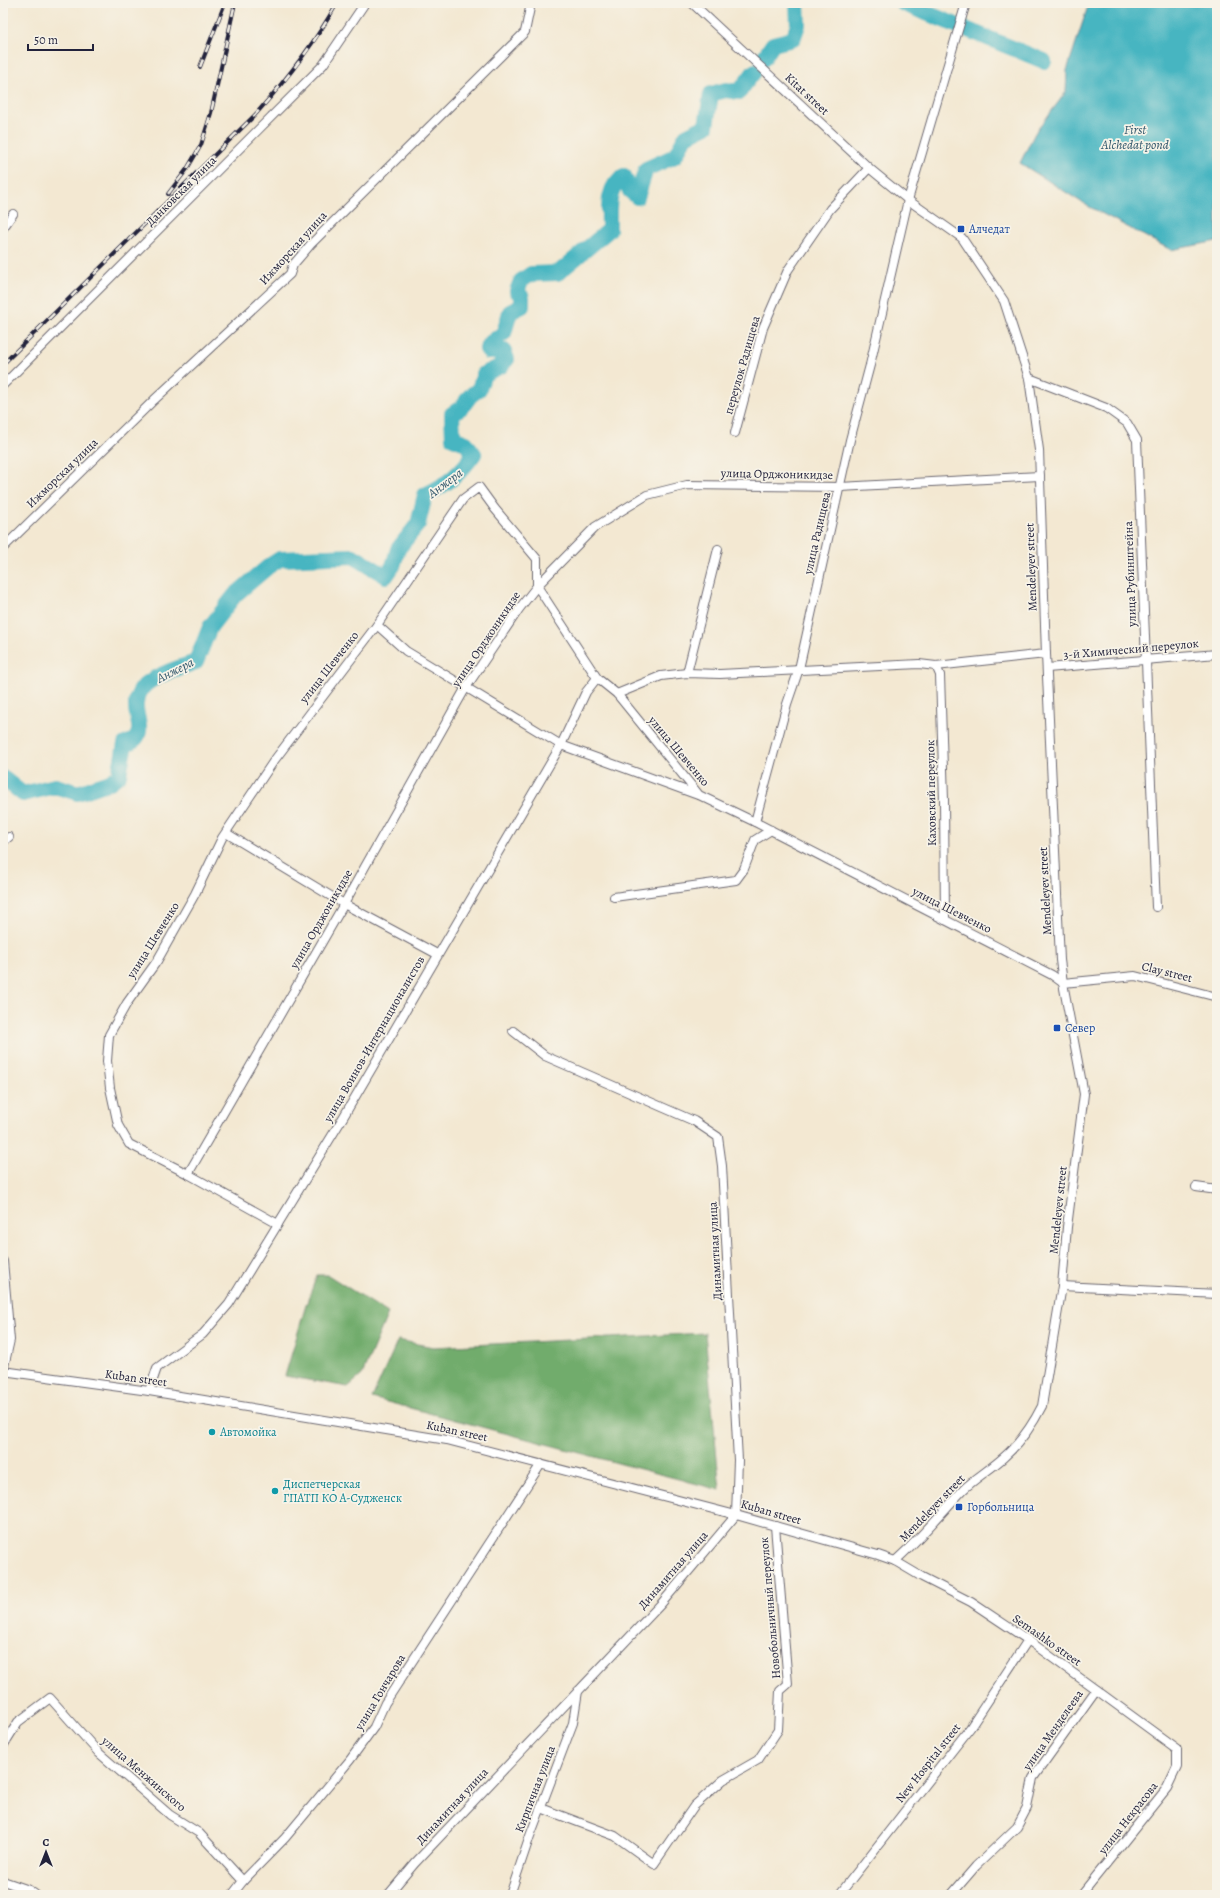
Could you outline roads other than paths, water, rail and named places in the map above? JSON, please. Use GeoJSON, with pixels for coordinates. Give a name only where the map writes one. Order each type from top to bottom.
{"type":"FeatureCollection","features":[{"type":"Feature","properties":{"kind":"street","name":"Данковская улица"},"geometry":{"type":"LineString","coordinates":[[3,385],[323,65],[365,3]]}},
{"type":"Feature","properties":{"kind":"street","name":"Ижморская улица"},"geometry":{"type":"LineString","coordinates":[[3,548],[154,400],[290,274],[293,265],[311,244],[525,32],[531,3]]}},
{"type":"Feature","properties":{"kind":"street","name":"Kitat street"},"geometry":{"type":"LineString","coordinates":[[692,3],[869,168],[908,200]]}},
{"type":"Feature","properties":{"kind":"street","name":"улица Радищева"},"geometry":{"type":"LineString","coordinates":[[755,822],[787,704],[799,669],[850,440],[870,365],[908,200],[966,3]]}},
{"type":"Feature","properties":{"kind":"street","name":"переулок Радищева"},"geometry":{"type":"LineString","coordinates":[[735,433],[762,328],[788,270],[830,209],[869,168]]}},
{"type":"Feature","properties":{"kind":"street","name":"Mendeleyev street"},"geometry":{"type":"LineString","coordinates":[[895,1561],[914,1545],[964,1489],[1003,1458],[1022,1439],[1042,1406],[1062,1286],[1067,1227],[1084,1094],[1063,983],[1046,654],[1039,450],[1029,378],[1004,301],[962,238],[908,200]]}},
{"type":"Feature","properties":{"kind":"street"},"geometry":{"type":"LineString","coordinates":[[3,228],[13,214]]}},
{"type":"Feature","properties":{"kind":"street","name":"улица Рубинштейна"},"geometry":{"type":"LineString","coordinates":[[1029,378],[1106,408],[1128,423],[1137,440],[1156,907]]}},
{"type":"Feature","properties":{"kind":"street","name":"улица Орджоникидзе"},"geometry":{"type":"LineString","coordinates":[[188,1174],[466,689],[518,609],[537,586],[595,527],[647,495],[687,485],[840,487],[1040,476]]}},
{"type":"Feature","properties":{"kind":"street","name":"улица Шевченко"},"geometry":{"type":"LineString","coordinates":[[278,1224],[188,1174],[129,1144],[118,1125],[110,1088],[107,1061],[109,1035],[127,1003],[157,961],[195,894],[226,833],[299,726],[377,625],[463,499],[479,487],[494,509],[537,559],[537,586],[597,678],[617,694],[699,795],[771,830],[1052,975],[1063,983]]}},
{"type":"Feature","properties":{"kind":"street"},"geometry":{"type":"LineString","coordinates":[[687,673],[718,549]]}},
{"type":"Feature","properties":{"kind":"street"},"geometry":{"type":"LineString","coordinates":[[377,625],[406,651],[560,745],[699,795]]}},
{"type":"Feature","properties":{"kind":"street"},"geometry":{"type":"LineString","coordinates":[[617,694],[662,676],[687,673],[720,674],[919,664],[936,666],[1046,654]]}},
{"type":"Feature","properties":{"kind":"street","name":"3-й Химический переулок"},"geometry":{"type":"LineString","coordinates":[[1047,668],[1217,654]]}},
{"type":"Feature","properties":{"kind":"street","name":"Каховский переулок"},"geometry":{"type":"LineString","coordinates":[[936,666],[940,675],[944,800],[945,920]]}},
{"type":"Feature","properties":{"kind":"street","name":"улица Воинов-Интернационалистов"},"geometry":{"type":"LineString","coordinates":[[149,1391],[157,1368],[204,1334],[229,1304],[344,1116],[560,745],[586,692],[597,678]]}},
{"type":"Feature","properties":{"kind":"street"},"geometry":{"type":"LineString","coordinates":[[614,897],[736,880],[744,869],[755,840],[771,830]]}},
{"type":"Feature","properties":{"kind":"street"},"geometry":{"type":"LineString","coordinates":[[226,833],[344,904],[437,954]]}},
{"type":"Feature","properties":{"kind":"street","name":"Clay street"},"geometry":{"type":"LineString","coordinates":[[1063,983],[1135,976],[1217,997]]}},
{"type":"Feature","properties":{"kind":"street","name":"Динамитная улица"},"geometry":{"type":"LineString","coordinates":[[388,1895],[420,1858],[661,1604],[736,1515],[738,1460],[722,1166],[718,1137],[694,1121],[545,1056],[514,1031]]}},
{"type":"Feature","properties":{"kind":"street"},"geometry":{"type":"LineString","coordinates":[[1196,1187],[1217,1190]]}},
{"type":"Feature","properties":{"kind":"street"},"geometry":{"type":"LineString","coordinates":[[3,1261],[10,1340],[3,1372]]}},
{"type":"Feature","properties":{"kind":"street"},"geometry":{"type":"LineString","coordinates":[[1062,1286],[1217,1294]]}},
{"type":"Feature","properties":{"kind":"street","name":"Kuban street"},"geometry":{"type":"LineString","coordinates":[[3,1372],[149,1391],[447,1440],[736,1515],[895,1561]]}},
{"type":"Feature","properties":{"kind":"street","name":"улица Гончарова"},"geometry":{"type":"LineString","coordinates":[[232,1895],[242,1881],[285,1838],[350,1760],[370,1733],[385,1703],[540,1464]]}},
{"type":"Feature","properties":{"kind":"street","name":"Новобольничный переулок"},"geometry":{"type":"LineString","coordinates":[[541,1808],[615,1836],[654,1864],[694,1806],[723,1780],[758,1760],[778,1730],[780,1691],[788,1684],[775,1526]]}},
{"type":"Feature","properties":{"kind":"street","name":"Semashko street"},"geometry":{"type":"LineString","coordinates":[[895,1561],[922,1577],[971,1602],[1028,1640],[1177,1749]]}},
{"type":"Feature","properties":{"kind":"street","name":"New Hospital street"},"geometry":{"type":"LineString","coordinates":[[839,1895],[970,1728],[1028,1640]]}},
{"type":"Feature","properties":{"kind":"street","name":"улица Менделеева"},"geometry":{"type":"LineString","coordinates":[[951,1895],[976,1866],[1017,1827],[1027,1808],[1033,1778],[1096,1690]]}},
{"type":"Feature","properties":{"kind":"street","name":"Кирпичная улица"},"geometry":{"type":"LineString","coordinates":[[510,1895],[573,1723],[578,1691]]}},
{"type":"Feature","properties":{"kind":"street","name":"улица Менжинского"},"geometry":{"type":"LineString","coordinates":[[3,1746],[18,1722],[50,1698],[99,1753],[170,1815],[199,1833],[242,1881]]}},
{"type":"Feature","properties":{"kind":"street","name":"улица Некрасова"},"geometry":{"type":"LineString","coordinates":[[1080,1895],[1167,1788],[1177,1767],[1177,1749]]}},
{"type":"Feature","properties":{"kind":"street"},"geometry":{"type":"LineString","coordinates":[[3,1881],[29,1890],[36,1895]]}},
{"type":"Feature","properties":{"kind":"water","name":"First Alchedat pond"},"geometry":{"type":"Polygon","coordinates":[[[1089,3],[1217,3],[1217,241],[1171,250],[1086,205],[1020,163],[1035,133],[1066,92],[1067,70],[1089,3]]]}},
{"type":"Feature","properties":{"kind":"waterway","name":"Анжера"},"geometry":{"type":"LineString","coordinates":[[763,59],[773,44],[793,39],[798,25],[797,3]]}},
{"type":"Feature","properties":{"kind":"waterway","name":"Алчедат"},"geometry":{"type":"LineString","coordinates":[[902,3],[1044,61]]}},
{"type":"Feature","properties":{"kind":"waterway","name":"Анжера"},"geometry":{"type":"LineString","coordinates":[[3,778],[23,794],[55,786],[78,793],[110,782],[119,775],[125,744],[135,739],[139,733],[136,701],[144,686],[154,678],[196,662],[210,627],[235,595],[269,566],[280,559],[353,556],[386,576],[393,566],[398,549],[418,524],[425,495],[453,478],[474,454],[466,443],[453,438],[452,414],[462,407],[470,396],[479,389],[484,374],[501,366],[507,359],[504,351],[489,352],[487,349],[489,344],[504,333],[510,312],[522,306],[522,297],[517,291],[521,281],[531,274],[558,273],[609,230],[609,207],[611,192],[618,180],[624,176],[630,191],[637,197],[646,169],[675,156],[686,136],[706,126],[711,94],[726,90],[739,92],[754,72]]}},
{"type":"Feature","properties":{"kind":"railway"},"geometry":{"type":"LineString","coordinates":[[200,67],[225,3]]}},
{"type":"Feature","properties":{"kind":"railway"},"geometry":{"type":"LineString","coordinates":[[168,194],[187,169],[201,145],[211,113],[235,3]]}},
{"type":"Feature","properties":{"kind":"railway"},"geometry":{"type":"LineString","coordinates":[[3,364],[255,115],[299,62],[337,3]]}},
{"type":"Feature","properties":{"kind":"place","name":"Алчедат"},"geometry":{"type":"Point","coordinates":[961,229]}},
{"type":"Feature","properties":{"kind":"place","name":"Север"},"geometry":{"type":"Point","coordinates":[1057,1028]}},
{"type":"Feature","properties":{"kind":"place","name":"Автомойка"},"geometry":{"type":"Point","coordinates":[212,1432]}},
{"type":"Feature","properties":{"kind":"place","name":"Диспетчерская ГПАТП КО А-Судженск"},"geometry":{"type":"Point","coordinates":[275,1491]}},
{"type":"Feature","properties":{"kind":"place","name":"Горбольница"},"geometry":{"type":"Point","coordinates":[959,1507]}}]}
